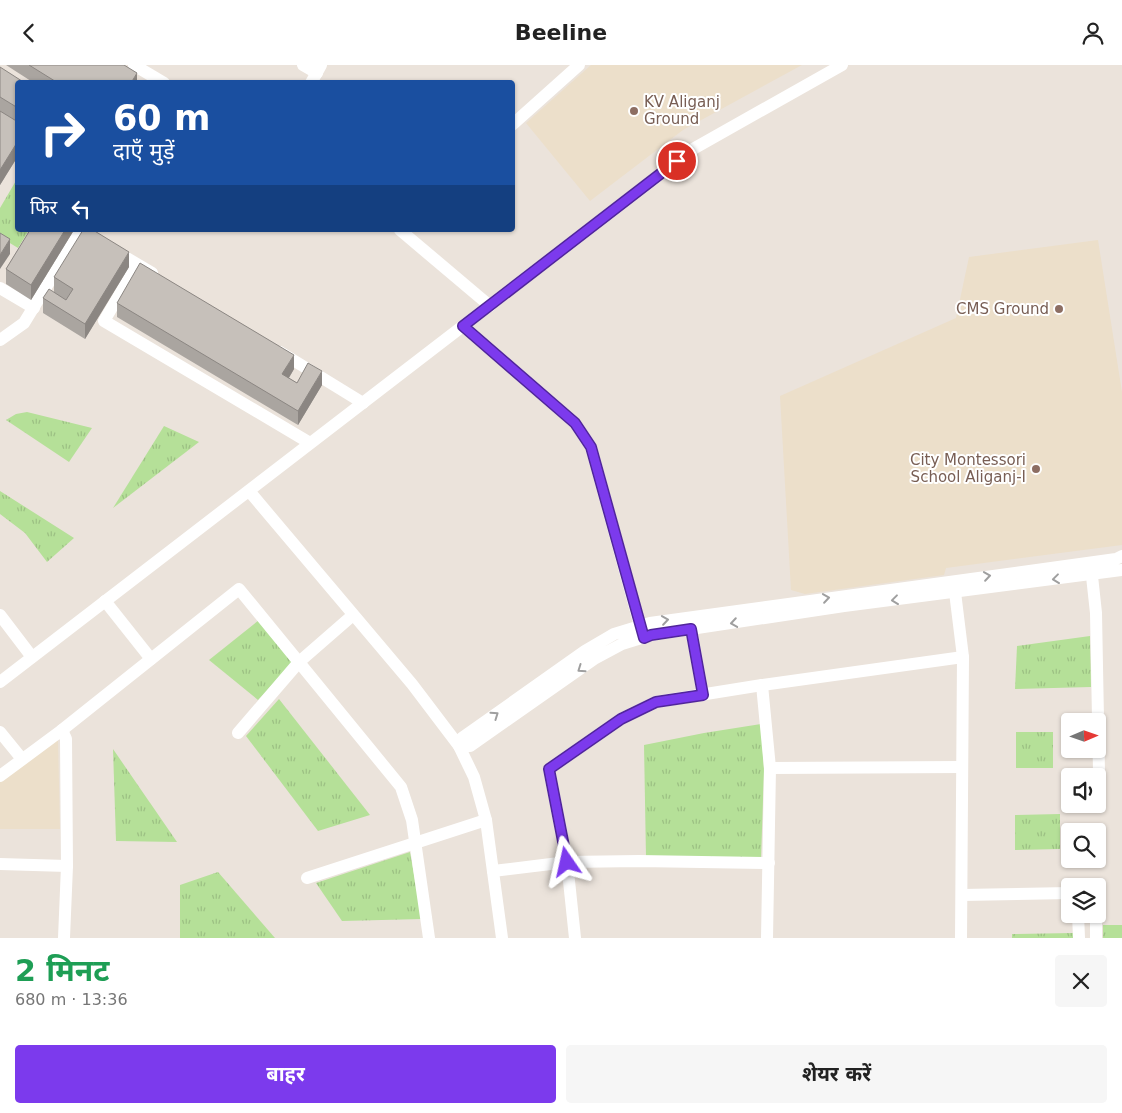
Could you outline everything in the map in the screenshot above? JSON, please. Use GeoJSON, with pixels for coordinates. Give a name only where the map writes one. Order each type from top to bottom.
{"type":"FeatureCollection","features":[{"type":"Feature","properties":{"kind":"street"},"geometry":{"type":"LineString","coordinates":[[134,65],[159,80]]}},
{"type":"Feature","properties":{"kind":"street"},"geometry":{"type":"LineString","coordinates":[[303,65],[316,73]]}},
{"type":"Feature","properties":{"kind":"street"},"geometry":{"type":"LineString","coordinates":[[515,122],[579,65]]}},
{"type":"Feature","properties":{"kind":"street"},"geometry":{"type":"LineString","coordinates":[[0,682],[693,149],[842,65]]}},
{"type":"Feature","properties":{"kind":"street"},"geometry":{"type":"LineString","coordinates":[[0,340],[24,323],[84,232]]}},
{"type":"Feature","properties":{"kind":"street"},"geometry":{"type":"LineString","coordinates":[[402,232],[490,306]]}},
{"type":"Feature","properties":{"kind":"street"},"geometry":{"type":"LineString","coordinates":[[105,245],[162,279]]}},
{"type":"Feature","properties":{"kind":"street"},"geometry":{"type":"LineString","coordinates":[[138,265],[104,321],[310,443]]}},
{"type":"Feature","properties":{"kind":"street"},"geometry":{"type":"LineString","coordinates":[[0,288],[34,308]]}},
{"type":"Feature","properties":{"kind":"street"},"geometry":{"type":"LineString","coordinates":[[463,326],[575,423],[591,447],[642,632]]}},
{"type":"Feature","properties":{"kind":"street"},"geometry":{"type":"LineString","coordinates":[[268,344],[363,403]]}},
{"type":"Feature","properties":{"kind":"street"},"geometry":{"type":"LineString","coordinates":[[248,491],[412,684],[459,746],[474,777],[486,820],[502,938]]}},
{"type":"Feature","properties":{"kind":"street"},"geometry":{"type":"LineString","coordinates":[[1091,568],[1122,556]]}},
{"type":"Feature","properties":{"kind":"street"},"geometry":{"type":"LineString","coordinates":[[459,746],[462,738],[585,651],[614,634],[642,632],[650,623],[690,623],[1091,568],[1122,570]]}},
{"type":"Feature","properties":{"kind":"street"},"geometry":{"type":"LineString","coordinates":[[1091,568],[1096,613],[1099,768]]}},
{"type":"Feature","properties":{"kind":"street"},"geometry":{"type":"LineString","coordinates":[[954,587],[963,657],[961,938]]}},
{"type":"Feature","properties":{"kind":"street"},"geometry":{"type":"LineString","coordinates":[[0,776],[62,730],[240,589],[400,787],[412,820],[429,938]]}},
{"type":"Feature","properties":{"kind":"street"},"geometry":{"type":"LineString","coordinates":[[105,601],[151,659]]}},
{"type":"Feature","properties":{"kind":"street"},"geometry":{"type":"LineString","coordinates":[[0,615],[32,657]]}},
{"type":"Feature","properties":{"kind":"street"},"geometry":{"type":"LineString","coordinates":[[238,733],[299,662],[353,615]]}},
{"type":"Feature","properties":{"kind":"street"},"geometry":{"type":"LineString","coordinates":[[690,623],[703,695]]}},
{"type":"Feature","properties":{"kind":"street"},"geometry":{"type":"LineString","coordinates":[[575,938],[567,862],[549,769],[621,719],[656,702],[963,657]]}},
{"type":"Feature","properties":{"kind":"street"},"geometry":{"type":"LineString","coordinates":[[762,685],[770,768],[767,938]]}},
{"type":"Feature","properties":{"kind":"street"},"geometry":{"type":"LineString","coordinates":[[62,730],[66,739],[67,866],[64,938]]}},
{"type":"Feature","properties":{"kind":"street"},"geometry":{"type":"LineString","coordinates":[[0,732],[22,759]]}},
{"type":"Feature","properties":{"kind":"street"},"geometry":{"type":"LineString","coordinates":[[770,768],[962,767]]}},
{"type":"Feature","properties":{"kind":"street"},"geometry":{"type":"LineString","coordinates":[[307,878],[486,820]]}},
{"type":"Feature","properties":{"kind":"street"},"geometry":{"type":"LineString","coordinates":[[493,871],[567,862],[768,863]]}},
{"type":"Feature","properties":{"kind":"street"},"geometry":{"type":"LineString","coordinates":[[0,865],[67,866]]}},
{"type":"Feature","properties":{"kind":"street"},"geometry":{"type":"LineString","coordinates":[[962,895],[1061,893]]}},
{"type":"Feature","properties":{"kind":"street"},"geometry":{"type":"LineString","coordinates":[[1078,923],[1079,938]]}},
{"type":"Feature","properties":{"kind":"street"},"geometry":{"type":"LineString","coordinates":[[1096,923],[1096,938]]}},
{"type":"Feature","properties":{"kind":"shaded area"},"geometry":{"type":"Polygon","coordinates":[[[591,65],[802,65],[683,130],[590,201],[526,123],[591,65]]]}},
{"type":"Feature","properties":{"kind":"shaded area"},"geometry":{"type":"Polygon","coordinates":[[[1098,240],[1122,392],[1122,545],[946,568],[944,575],[805,594],[791,590],[780,396],[956,318],[969,257],[1098,240]]]}},
{"type":"Feature","properties":{"kind":"shaded area"},"geometry":{"type":"Polygon","coordinates":[[[58,739],[60,829],[0,829],[0,780],[58,739]]]}},
{"type":"Feature","properties":{"kind":"green space"},"geometry":{"type":"Polygon","coordinates":[[[15,182],[15,232],[28,232],[18,248],[0,237],[0,208],[15,182]]]}},
{"type":"Feature","properties":{"kind":"green space"},"geometry":{"type":"Polygon","coordinates":[[[27,412],[92,428],[69,462],[6,420],[16,414],[27,412]]]}},
{"type":"Feature","properties":{"kind":"green space"},"geometry":{"type":"Polygon","coordinates":[[[164,426],[199,442],[113,508],[164,426]]]}},
{"type":"Feature","properties":{"kind":"green space"},"geometry":{"type":"Polygon","coordinates":[[[0,491],[74,538],[47,562],[25,533],[0,514],[0,491]]]}},
{"type":"Feature","properties":{"kind":"green space"},"geometry":{"type":"Polygon","coordinates":[[[259,620],[293,662],[258,700],[209,660],[259,620]]]}},
{"type":"Feature","properties":{"kind":"green space"},"geometry":{"type":"Polygon","coordinates":[[[1090,636],[1091,687],[1015,689],[1017,646],[1090,636]]]}},
{"type":"Feature","properties":{"kind":"green space"},"geometry":{"type":"Polygon","coordinates":[[[279,699],[370,815],[318,831],[246,736],[279,699]]]}},
{"type":"Feature","properties":{"kind":"green space"},"geometry":{"type":"Polygon","coordinates":[[[761,724],[764,771],[761,858],[646,857],[644,745],[761,724]]]}},
{"type":"Feature","properties":{"kind":"green space"},"geometry":{"type":"Polygon","coordinates":[[[1016,732],[1053,732],[1053,768],[1016,768],[1016,732]]]}},
{"type":"Feature","properties":{"kind":"green space"},"geometry":{"type":"Polygon","coordinates":[[[113,749],[177,842],[116,841],[113,749]]]}},
{"type":"Feature","properties":{"kind":"green space"},"geometry":{"type":"Polygon","coordinates":[[[1060,814],[1060,849],[1015,850],[1015,815],[1060,814]]]}},
{"type":"Feature","properties":{"kind":"green space"},"geometry":{"type":"Polygon","coordinates":[[[410,852],[422,919],[342,921],[316,883],[410,852]]]}},
{"type":"Feature","properties":{"kind":"green space"},"geometry":{"type":"Polygon","coordinates":[[[218,872],[275,938],[180,938],[180,885],[218,872]]]}},
{"type":"Feature","properties":{"kind":"green space"},"geometry":{"type":"Polygon","coordinates":[[[1103,925],[1122,925],[1122,938],[1103,938],[1103,925]]]}},
{"type":"Feature","properties":{"kind":"green space"},"geometry":{"type":"Polygon","coordinates":[[[1073,933],[1073,938],[1012,938],[1012,934],[1073,933]]]}},
{"type":"Feature","properties":{"kind":"building"},"geometry":{"type":"Polygon","coordinates":[[[29,65],[124,65],[137,73],[133,80],[53,80],[29,65]]]}},
{"type":"Feature","properties":{"kind":"building"},"geometry":{"type":"Polygon","coordinates":[[[0,67],[20,80],[15,80],[15,106],[0,97],[0,67]]]}},
{"type":"Feature","properties":{"kind":"building"},"geometry":{"type":"Polygon","coordinates":[[[0,111],[15,120],[15,146],[0,170],[0,111]]]}},
{"type":"Feature","properties":{"kind":"building"},"geometry":{"type":"Polygon","coordinates":[[[29,232],[64,232],[31,285],[6,269],[29,232]]]}},
{"type":"Feature","properties":{"kind":"building"},"geometry":{"type":"Polygon","coordinates":[[[82,232],[96,232],[129,252],[85,324],[43,298],[49,289],[66,300],[73,289],[54,277],[82,232]]]}},
{"type":"Feature","properties":{"kind":"building"},"geometry":{"type":"Polygon","coordinates":[[[0,233],[10,239],[0,255],[0,233]]]}},
{"type":"Feature","properties":{"kind":"building"},"geometry":{"type":"Polygon","coordinates":[[[140,263],[294,355],[282,374],[297,383],[308,363],[322,371],[298,411],[117,303],[140,263]]]}},
{"type":"Feature","properties":{"kind":"place","name":"KV Aliganj Ground"},"geometry":{"type":"Point","coordinates":[634,111]}},
{"type":"Feature","properties":{"kind":"place","name":"CMS Ground"},"geometry":{"type":"Point","coordinates":[1059,309]}},
{"type":"Feature","properties":{"kind":"place","name":"City Montessori School Aliganj-I"},"geometry":{"type":"Point","coordinates":[1036,469]}},
{"type":"Feature","properties":{"kind":"route"},"geometry":{"type":"LineString","coordinates":[[567,862],[549,769],[621,719],[656,702],[703,695],[691,629],[651,635],[644,638],[591,447],[575,423],[463,326],[677,161]]}}]}
